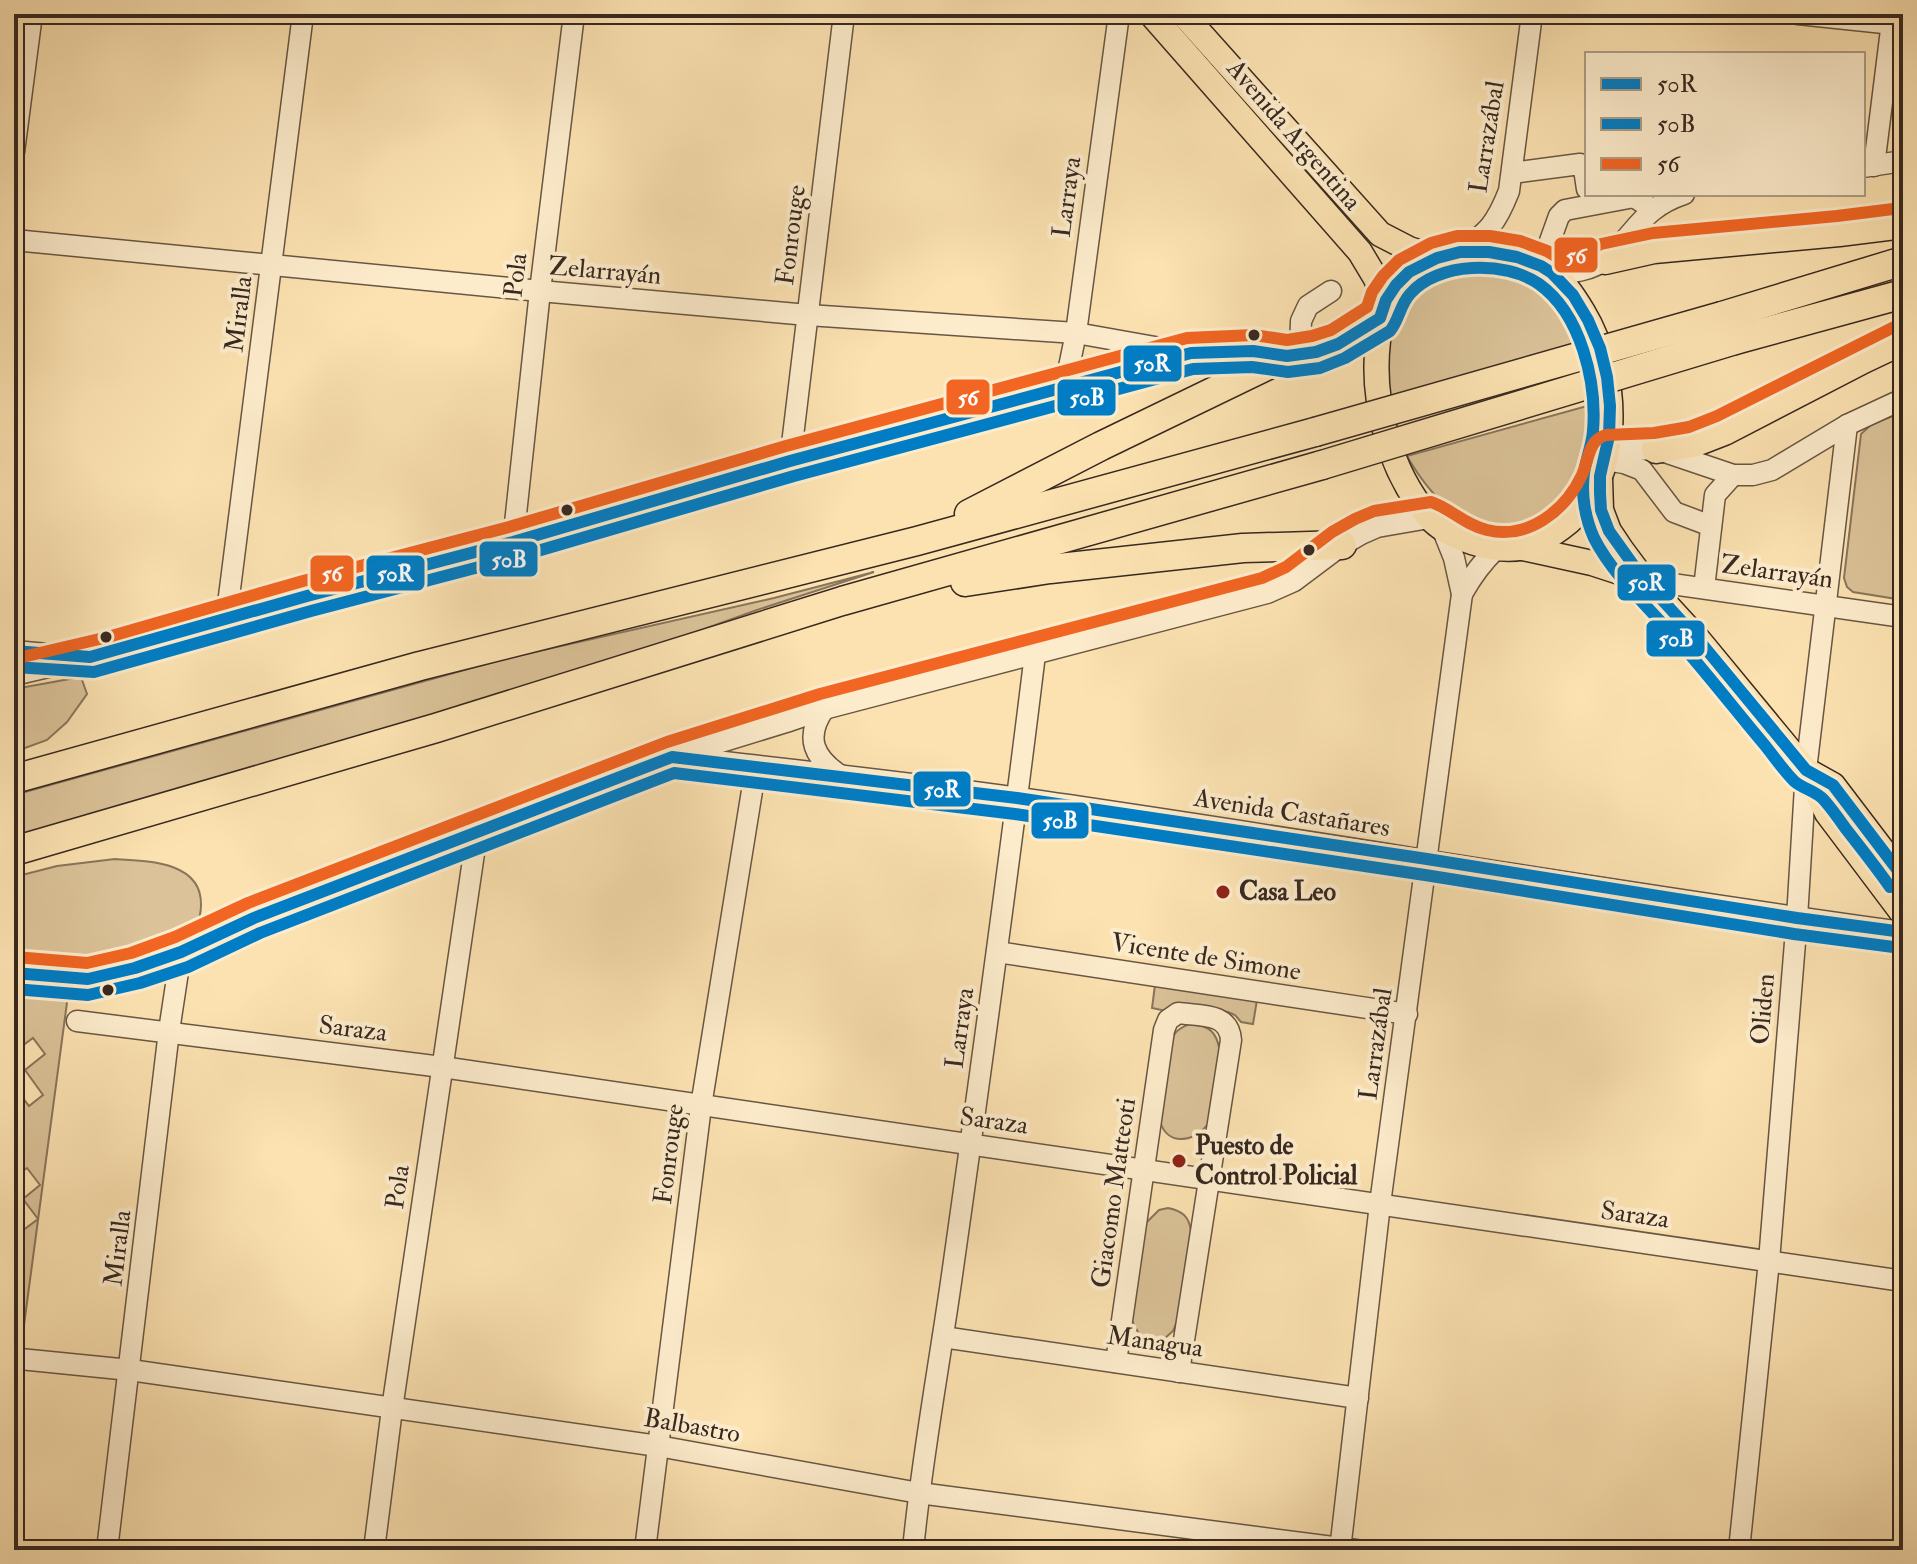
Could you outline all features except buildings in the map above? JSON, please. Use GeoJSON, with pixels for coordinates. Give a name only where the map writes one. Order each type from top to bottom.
{"type":"FeatureCollection","features":[{"type":"Feature","properties":{"kind":"highway"},"geometry":{"type":"LineString","coordinates":[[1605,260],[1654,249],[1903,224]]}},
{"type":"Feature","properties":{"kind":"highway"},"geometry":{"type":"LineString","coordinates":[[14,851],[436,728],[842,601],[1322,465],[1729,328],[1903,261]]}},
{"type":"Feature","properties":{"kind":"highway"},"geometry":{"type":"LineString","coordinates":[[14,779],[420,666],[917,541],[1315,432],[1729,328],[1903,294]]}},
{"type":"Feature","properties":{"kind":"highway"},"geometry":{"type":"LineString","coordinates":[[1656,449],[1693,443],[1724,431],[1903,340]]}},
{"type":"Feature","properties":{"kind":"highway"},"geometry":{"type":"LineString","coordinates":[[917,541],[1101,446],[1294,355]]}},
{"type":"Feature","properties":{"kind":"highway"},"geometry":{"type":"LineString","coordinates":[[842,601],[1050,569],[1243,548],[1342,545]]}},
{"type":"Feature","properties":{"kind":"main road","name":"Avenida Argentina"},"geometry":{"type":"LineString","coordinates":[[1151,14],[1360,252],[1375,277],[1383,309]]}},
{"type":"Feature","properties":{"kind":"main road","name":"Avenida Argentina"},"geometry":{"type":"LineString","coordinates":[[1183,14],[1380,234],[1409,249],[1437,258]]}},
{"type":"Feature","properties":{"kind":"main road"},"geometry":{"type":"LineString","coordinates":[[1644,580],[1592,563],[1522,548],[1497,548],[1467,540],[1436,523],[1403,476],[1393,455],[1377,387],[1376,353],[1383,309],[1396,285],[1409,272],[1437,258],[1460,252],[1489,252],[1517,257],[1547,269],[1573,295],[1600,348],[1607,377],[1610,406],[1601,510],[1609,531],[1644,580],[1697,638],[1806,770],[1827,813],[1903,914]]}},
{"type":"Feature","properties":{"kind":"main road"},"geometry":{"type":"LineString","coordinates":[[1522,548],[1548,538],[1570,522],[1588,501],[1604,462]]}},
{"type":"Feature","properties":{"kind":"main road"},"geometry":{"type":"LineString","coordinates":[[1806,770],[1833,785],[1903,877]]}},
{"type":"Feature","properties":{"kind":"street"},"geometry":{"type":"LineString","coordinates":[[14,152],[32,14]]}},
{"type":"Feature","properties":{"kind":"street","name":"Miralla"},"geometry":{"type":"LineString","coordinates":[[226,620],[303,14]]}},
{"type":"Feature","properties":{"kind":"street","name":"Pola"},"geometry":{"type":"LineString","coordinates":[[513,542],[574,14]]}},
{"type":"Feature","properties":{"kind":"street","name":"Fonrouge"},"geometry":{"type":"LineString","coordinates":[[790,461],[844,14]]}},
{"type":"Feature","properties":{"kind":"street","name":"Larraya"},"geometry":{"type":"LineString","coordinates":[[1065,386],[1076,333],[1119,14]]}},
{"type":"Feature","properties":{"kind":"street","name":"Larrazábal"},"geometry":{"type":"LineString","coordinates":[[1460,252],[1482,236],[1498,218],[1509,191],[1532,14]]}},
{"type":"Feature","properties":{"kind":"street"},"geometry":{"type":"LineString","coordinates":[[1798,14],[1896,21],[1868,166],[1903,161]]}},
{"type":"Feature","properties":{"kind":"street"},"geometry":{"type":"LineString","coordinates":[[1512,173],[1580,164],[1585,176]]}},
{"type":"Feature","properties":{"kind":"street"},"geometry":{"type":"LineString","coordinates":[[1652,209],[1634,197],[1588,196],[1559,216],[1547,269],[1571,273],[1605,260],[1652,209],[1678,196]]}},
{"type":"Feature","properties":{"kind":"street","name":"Zelarrayán"},"geometry":{"type":"LineString","coordinates":[[14,240],[808,315],[1076,333],[1191,353]]}},
{"type":"Feature","properties":{"kind":"street"},"geometry":{"type":"LineString","coordinates":[[1294,355],[1301,321],[1308,306],[1331,291]]}},
{"type":"Feature","properties":{"kind":"street"},"geometry":{"type":"LineString","coordinates":[[14,675],[513,542],[790,461],[1191,353],[1253,351],[1294,355],[1316,352],[1338,344],[1383,309]]}},
{"type":"Feature","properties":{"kind":"street"},"geometry":{"type":"LineString","coordinates":[[1604,462],[1656,449],[1733,475],[1753,475],[1772,470],[1847,425],[1903,399]]}},
{"type":"Feature","properties":{"kind":"street","name":"Oliden"},"geometry":{"type":"LineString","coordinates":[[1739,1550],[1769,1261],[1806,770],[1847,425]]}},
{"type":"Feature","properties":{"kind":"street"},"geometry":{"type":"LineString","coordinates":[[1604,462],[1624,463],[1642,470],[1674,512],[1711,526]]}},
{"type":"Feature","properties":{"kind":"street"},"geometry":{"type":"LineString","coordinates":[[1704,588],[1715,495],[1733,475]]}},
{"type":"Feature","properties":{"kind":"street"},"geometry":{"type":"LineString","coordinates":[[14,973],[88,979],[135,968],[181,952],[230,928],[672,757],[824,709],[1267,593],[1294,581],[1342,545],[1377,527],[1436,523]]}},
{"type":"Feature","properties":{"kind":"street","name":"Larrazábal"},"geometry":{"type":"LineString","coordinates":[[1436,523],[1454,558],[1462,594]]}},
{"type":"Feature","properties":{"kind":"street","name":"Larrazábal"},"geometry":{"type":"LineString","coordinates":[[1345,1549],[1380,1204],[1462,594],[1471,576],[1497,548]]}},
{"type":"Feature","properties":{"kind":"street","name":"Zelarrayán"},"geometry":{"type":"LineString","coordinates":[[1644,580],[1903,617]]}},
{"type":"Feature","properties":{"kind":"street"},"geometry":{"type":"LineString","coordinates":[[14,651],[90,657]]}},
{"type":"Feature","properties":{"kind":"street","name":"Larraya"},"geometry":{"type":"LineString","coordinates":[[913,1550],[997,952],[1035,654]]}},
{"type":"Feature","properties":{"kind":"street"},"geometry":{"type":"LineString","coordinates":[[824,709],[816,720],[814,746],[820,758],[841,776]]}},
{"type":"Feature","properties":{"kind":"street","name":"Avenida Castañares"},"geometry":{"type":"LineString","coordinates":[[672,757],[1017,798],[1903,932]]}},
{"type":"Feature","properties":{"kind":"street","name":"Fonrouge"},"geometry":{"type":"LineString","coordinates":[[645,1550],[701,1106],[756,766]]}},
{"type":"Feature","properties":{"kind":"street","name":"Pola"},"geometry":{"type":"LineString","coordinates":[[374,1550],[477,833]]}},
{"type":"Feature","properties":{"kind":"street","name":"Miralla"},"geometry":{"type":"LineString","coordinates":[[107,1550],[181,952]]}},
{"type":"Feature","properties":{"kind":"street","name":"Vicente de Simone"},"geometry":{"type":"LineString","coordinates":[[997,952],[1407,1014]]}},
{"type":"Feature","properties":{"kind":"street","name":"Giacomo Matteoti"},"geometry":{"type":"LineString","coordinates":[[1116,1362],[1164,1030],[1168,1020],[1178,1013],[1221,1019],[1228,1025],[1231,1040],[1209,1179]]}},
{"type":"Feature","properties":{"kind":"street","name":"Saraza"},"geometry":{"type":"LineString","coordinates":[[77,1021],[442,1067],[1903,1281]]}},
{"type":"Feature","properties":{"kind":"street"},"geometry":{"type":"LineString","coordinates":[[1179,1372],[1209,1179]]}},
{"type":"Feature","properties":{"kind":"street","name":"Managua"},"geometry":{"type":"LineString","coordinates":[[943,1337],[1358,1398]]}},
{"type":"Feature","properties":{"kind":"street","name":"Balbastro"},"geometry":{"type":"LineString","coordinates":[[20,1359],[130,1370],[658,1446],[919,1493],[1345,1549]]}},
{"type":"Feature","properties":{"kind":"shaded area"},"geometry":{"type":"Polygon","coordinates":[[[1465,264],[1496,264],[1528,269],[1556,286],[1587,341],[1388,398],[1388,328],[1399,300],[1423,279],[1465,264]]]}},
{"type":"Feature","properties":{"kind":"shaded area"},"geometry":{"type":"Polygon","coordinates":[[[1587,406],[1585,446],[1573,484],[1563,500],[1532,523],[1494,528],[1464,519],[1436,496],[1407,456],[1587,406]]]}},
{"type":"Feature","properties":{"kind":"shaded area"},"geometry":{"type":"Polygon","coordinates":[[[1903,412],[1903,600],[1853,592],[1844,578],[1861,434],[1872,424],[1903,412]]]}},
{"type":"Feature","properties":{"kind":"shaded area"},"geometry":{"type":"Polygon","coordinates":[[[874,572],[480,705],[14,837],[14,795],[504,659],[774,598],[874,572]]]}},
{"type":"Feature","properties":{"kind":"shaded area"},"geometry":{"type":"Polygon","coordinates":[[[81,677],[87,694],[67,722],[47,740],[14,752],[14,689],[81,677]]]}},
{"type":"Feature","properties":{"kind":"shaded area"},"geometry":{"type":"Polygon","coordinates":[[[115,859],[170,866],[192,880],[199,890],[201,911],[190,933],[156,952],[107,965],[63,971],[14,969],[14,877],[57,866],[115,859]]]}},
{"type":"Feature","properties":{"kind":"shaded area"},"geometry":{"type":"Polygon","coordinates":[[[1155,985],[1257,1000],[1253,1024],[1241,1022],[1228,1012],[1179,1005],[1166,1011],[1152,1008],[1155,985]]]}},
{"type":"Feature","properties":{"kind":"shaded area"},"geometry":{"type":"Polygon","coordinates":[[[14,989],[68,995],[14,1400],[14,1220],[22,1231],[38,1219],[23,1199],[40,1185],[27,1168],[14,1177],[14,1086],[29,1106],[43,1095],[25,1070],[45,1054],[33,1038],[14,1052],[14,989]]]}},
{"type":"Feature","properties":{"kind":"shaded area"},"geometry":{"type":"Polygon","coordinates":[[[1189,1024],[1210,1030],[1220,1051],[1208,1124],[1196,1135],[1182,1139],[1169,1135],[1160,1121],[1160,1115],[1172,1040],[1177,1031],[1189,1024]]]}},
{"type":"Feature","properties":{"kind":"shaded area"},"geometry":{"type":"Polygon","coordinates":[[[1168,1208],[1184,1215],[1191,1231],[1177,1322],[1165,1338],[1146,1339],[1139,1334],[1132,1321],[1145,1224],[1159,1210],[1168,1208]]]}},
{"type":"Feature","properties":{"kind":"transit line","name":"56"},"geometry":{"type":"LineString","coordinates":[[14,659],[108,637],[303,581],[509,527],[786,446],[1187,338],[1254,335],[1287,340],[1312,336],[1331,330],[1367,307],[1372,292],[1399,260],[1431,243],[1457,236],[1490,236],[1520,241],[1557,257],[1569,257],[1601,244],[1653,233],[1901,208]]}},
{"type":"Feature","properties":{"kind":"transit line","name":"50R"},"geometry":{"type":"LineString","coordinates":[[14,651],[90,657],[513,542],[790,461],[1191,353],[1253,351],[1287,356],[1316,352],[1338,344],[1380,318],[1386,300],[1409,272],[1437,258],[1460,252],[1489,252],[1517,257],[1552,273],[1573,295],[1588,320],[1600,348],[1610,406],[1609,436],[1600,476],[1601,510],[1609,531],[1644,580],[1697,638],[1806,770],[1833,785],[1903,877]]}},
{"type":"Feature","properties":{"kind":"transit line","name":"50B"},"geometry":{"type":"LineString","coordinates":[[14,667],[94,672],[517,557],[794,476],[1193,369],[1252,367],[1288,372],[1320,368],[1345,358],[1390,331],[1407,298],[1422,283],[1454,270],[1490,268],[1525,276],[1539,284],[1554,297],[1576,331],[1589,371],[1594,412],[1583,498],[1591,530],[1603,553],[1624,582],[1696,661],[1790,777],[1827,803],[1890,887]]}},
{"type":"Feature","properties":{"kind":"transit line","name":"56"},"geometry":{"type":"LineString","coordinates":[[15,957],[87,963],[131,953],[175,937],[248,903],[667,742],[820,694],[1262,578],[1286,567],[1332,532],[1374,511],[1431,502],[1487,530],[1517,531],[1544,520],[1566,500],[1582,475],[1592,446],[1600,438],[1689,427],[1896,326]]}},
{"type":"Feature","properties":{"kind":"transit line","name":"50R"},"geometry":{"type":"LineString","coordinates":[[14,973],[88,979],[135,968],[181,952],[254,918],[672,757],[1017,798],[1903,932]]}},
{"type":"Feature","properties":{"kind":"transit line","name":"50B"},"geometry":{"type":"LineString","coordinates":[[14,989],[88,995],[140,983],[188,967],[260,933],[674,773],[1015,814],[1901,948]]}},
{"type":"Feature","properties":{"kind":"place","name":"Casa Leo"},"geometry":{"type":"Point","coordinates":[1223,892]}},
{"type":"Feature","properties":{"kind":"place","name":"Puesto de Control Policial"},"geometry":{"type":"Point","coordinates":[1179,1161]}}]}
